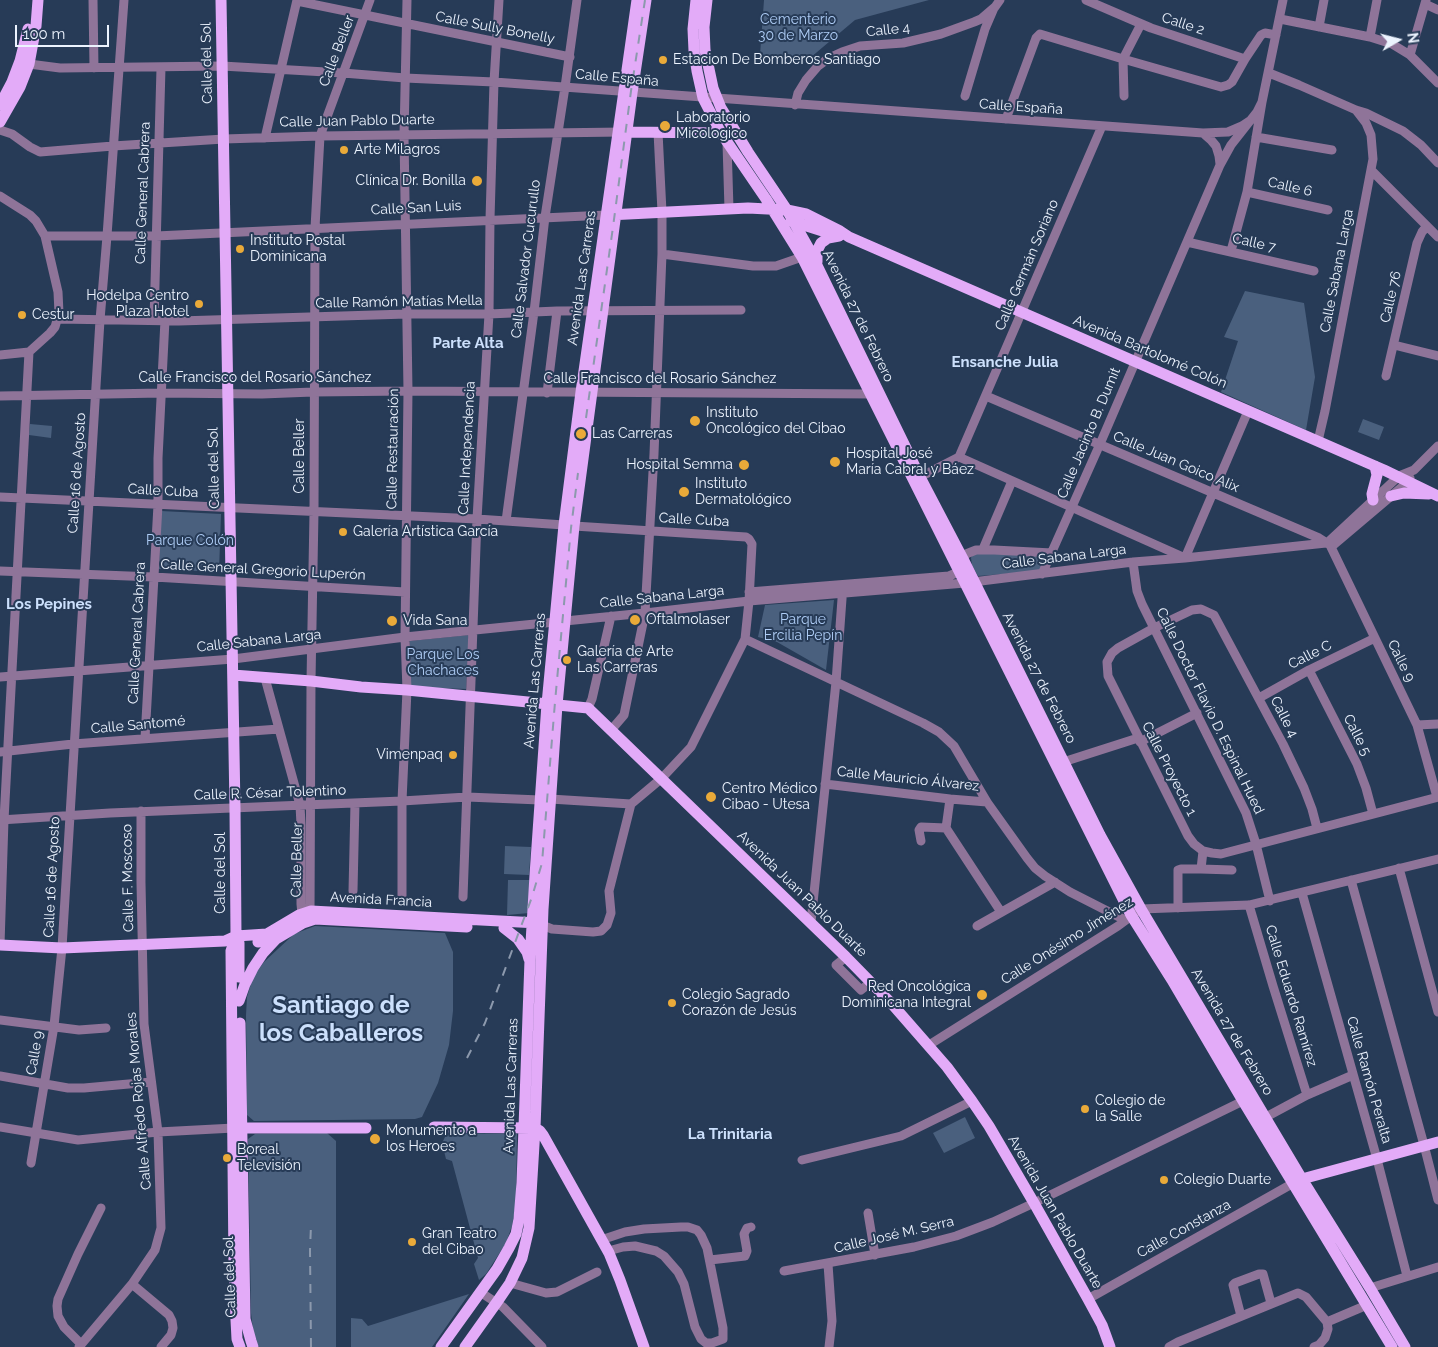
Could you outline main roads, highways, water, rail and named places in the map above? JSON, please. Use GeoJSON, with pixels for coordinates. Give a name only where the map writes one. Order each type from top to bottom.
{"type":"FeatureCollection","features":[{"type":"Feature","properties":{"kind":"main road"},"geometry":{"type":"LineString","coordinates":[[0,104],[20,62],[27,35],[31,0]]}},
{"type":"Feature","properties":{"kind":"main road"},"geometry":{"type":"LineString","coordinates":[[0,122],[20,87],[30,64],[38,0]]}},
{"type":"Feature","properties":{"kind":"main road","name":"Calle del Sol"},"geometry":{"type":"LineString","coordinates":[[221,0],[235,808],[233,941],[239,1001],[239,1267],[236,1320],[237,1339],[240,1347]]}},
{"type":"Feature","properties":{"kind":"main road","name":"Avenida Las Carreras"},"geometry":{"type":"LineString","coordinates":[[628,93],[637,0]]}},
{"type":"Feature","properties":{"kind":"main road","name":"Avenida Las Carreras"},"geometry":{"type":"LineString","coordinates":[[441,1347],[509,1248],[516,1234],[521,1203],[530,1128],[537,926],[545,799],[569,525],[622,132],[646,0]]}},
{"type":"Feature","properties":{"kind":"main road","name":"Avenida 27 de Febrero"},"geometry":{"type":"LineString","coordinates":[[696,0],[693,29],[694,51],[703,98],[724,138],[759,188],[802,257],[920,477],[962,558],[969,583],[1060,763],[1132,915],[1243,1101],[1370,1288],[1405,1347]]}},
{"type":"Feature","properties":{"kind":"main road","name":"Avenida 27 de Febrero"},"geometry":{"type":"LineString","coordinates":[[707,0],[704,50],[716,99],[748,152],[787,210],[819,269],[875,394],[959,571],[969,583]]}},
{"type":"Feature","properties":{"kind":"main road","name":"Calle Juan Pablo Duarte"},"geometry":{"type":"LineString","coordinates":[[622,132],[658,132],[724,138]]}},
{"type":"Feature","properties":{"kind":"main road"},"geometry":{"type":"LineString","coordinates":[[748,208],[754,206],[759,188]]}},
{"type":"Feature","properties":{"kind":"main road","name":"Calle San Luis"},"geometry":{"type":"LineString","coordinates":[[611,215],[748,208],[787,210]]}},
{"type":"Feature","properties":{"kind":"main road","name":"Avenida Bartolomé Colón"},"geometry":{"type":"LineString","coordinates":[[787,210],[806,214],[840,231],[844,237]]}},
{"type":"Feature","properties":{"kind":"main road","name":"Avenida Bartolomé Colón"},"geometry":{"type":"LineString","coordinates":[[779,220],[793,221],[844,237],[1375,466],[1407,476],[1435,495]]}},
{"type":"Feature","properties":{"kind":"main road"},"geometry":{"type":"LineString","coordinates":[[819,269],[816,259],[817,248],[823,241],[832,237],[844,237]]}},
{"type":"Feature","properties":{"kind":"main road"},"geometry":{"type":"LineString","coordinates":[[1373,500],[1372,494],[1376,475],[1375,466]]}},
{"type":"Feature","properties":{"kind":"main road"},"geometry":{"type":"LineString","coordinates":[[1391,496],[1404,493],[1435,495]]}},
{"type":"Feature","properties":{"kind":"main road"},"geometry":{"type":"LineString","coordinates":[[233,675],[552,704]]}},
{"type":"Feature","properties":{"kind":"main road","name":"Avenida Juan Pablo Duarte"},"geometry":{"type":"LineString","coordinates":[[552,704],[588,708],[612,729],[748,864],[811,922],[871,982],[929,1045],[989,1126],[1088,1299],[1110,1347]]}},
{"type":"Feature","properties":{"kind":"main road","name":"Avenida 27 de Febrero"},"geometry":{"type":"LineString","coordinates":[[1132,915],[1266,1117],[1297,1181],[1392,1347]]}},
{"type":"Feature","properties":{"kind":"main road"},"geometry":{"type":"LineString","coordinates":[[233,941],[267,934],[307,917]]}},
{"type":"Feature","properties":{"kind":"main road"},"geometry":{"type":"LineString","coordinates":[[239,1001],[244,984],[262,953],[276,939],[307,917]]}},
{"type":"Feature","properties":{"kind":"main road","name":"Avenida Francia"},"geometry":{"type":"LineString","coordinates":[[307,917],[537,926]]}},
{"type":"Feature","properties":{"kind":"main road","name":"Avenida Francia"},"geometry":{"type":"LineString","coordinates":[[307,917],[319,920],[504,928],[537,926]]}},
{"type":"Feature","properties":{"kind":"main road","name":"Avenida Las Carreras"},"geometry":{"type":"LineString","coordinates":[[464,1347],[510,1282],[522,1258],[529,1228],[530,960],[537,926]]}},
{"type":"Feature","properties":{"kind":"main road"},"geometry":{"type":"LineString","coordinates":[[504,928],[522,944],[530,960]]}},
{"type":"Feature","properties":{"kind":"main road"},"geometry":{"type":"LineString","coordinates":[[0,945],[62,948],[276,939]]}},
{"type":"Feature","properties":{"kind":"main road","name":"Calle del Sol"},"geometry":{"type":"LineString","coordinates":[[233,941],[231,951],[238,1128]]}},
{"type":"Feature","properties":{"kind":"main road"},"geometry":{"type":"LineString","coordinates":[[238,1128],[366,1128]]}},
{"type":"Feature","properties":{"kind":"main road"},"geometry":{"type":"LineString","coordinates":[[434,1128],[530,1128],[540,1131],[609,1253],[644,1347]]}},
{"type":"Feature","properties":{"kind":"main road"},"geometry":{"type":"LineString","coordinates":[[1297,1181],[1438,1142]]}},
{"type":"Feature","properties":{"kind":"main road","name":"Calle del Sol"},"geometry":{"type":"LineString","coordinates":[[239,1267],[245,1319],[250,1342],[253,1347]]}},
{"type":"Feature","properties":{"kind":"railway"},"geometry":{"type":"LineString","coordinates":[[586,418],[645,0]]}},
{"type":"Feature","properties":{"kind":"railway"},"geometry":{"type":"LineString","coordinates":[[467,1058],[485,1023],[532,897],[542,863],[571,528],[578,473]]}},
{"type":"Feature","properties":{"kind":"railway"},"geometry":{"type":"LineString","coordinates":[[311,1225],[311,1347]]}},
{"type":"Feature","properties":{"kind":"place","name":"Estacion De Bomberos Santiago"},"geometry":{"type":"Point","coordinates":[663,60]}},
{"type":"Feature","properties":{"kind":"place","name":"Laboratorio Micologico"},"geometry":{"type":"Point","coordinates":[665,126]}},
{"type":"Feature","properties":{"kind":"place","name":"Arte Milagros"},"geometry":{"type":"Point","coordinates":[344,150]}},
{"type":"Feature","properties":{"kind":"place","name":"Clínica Dr. Bonilla"},"geometry":{"type":"Point","coordinates":[477,181]}},
{"type":"Feature","properties":{"kind":"place","name":"Instituto Postal Dominicana"},"geometry":{"type":"Point","coordinates":[240,249]}},
{"type":"Feature","properties":{"kind":"place","name":"Hodelpa Centro Plaza Hotel"},"geometry":{"type":"Point","coordinates":[199,304]}},
{"type":"Feature","properties":{"kind":"place","name":"Cestur"},"geometry":{"type":"Point","coordinates":[22,315]}},
{"type":"Feature","properties":{"kind":"place","name":"Instituto Oncológico del Cibao"},"geometry":{"type":"Point","coordinates":[695,421]}},
{"type":"Feature","properties":{"kind":"place","name":"Las Carreras"},"geometry":{"type":"Point","coordinates":[581,434]}},
{"type":"Feature","properties":{"kind":"place","name":"Hospital José María Cabral y Báez"},"geometry":{"type":"Point","coordinates":[835,462]}},
{"type":"Feature","properties":{"kind":"place","name":"Hospital Semma"},"geometry":{"type":"Point","coordinates":[744,465]}},
{"type":"Feature","properties":{"kind":"place","name":"Instituto Dermatológico"},"geometry":{"type":"Point","coordinates":[684,492]}},
{"type":"Feature","properties":{"kind":"place","name":"Galería Artística García"},"geometry":{"type":"Point","coordinates":[343,532]}},
{"type":"Feature","properties":{"kind":"place","name":"Oftalmolaser"},"geometry":{"type":"Point","coordinates":[635,620]}},
{"type":"Feature","properties":{"kind":"place","name":"Vida Sana"},"geometry":{"type":"Point","coordinates":[392,621]}},
{"type":"Feature","properties":{"kind":"place","name":"Galería de Arte Las Carreras"},"geometry":{"type":"Point","coordinates":[567,660]}},
{"type":"Feature","properties":{"kind":"place","name":"Vimenpaq"},"geometry":{"type":"Point","coordinates":[453,755]}},
{"type":"Feature","properties":{"kind":"place","name":"Centro Médico Cibao - Utesa"},"geometry":{"type":"Point","coordinates":[711,797]}},
{"type":"Feature","properties":{"kind":"place","name":"Red Oncológica Dominicana Integral"},"geometry":{"type":"Point","coordinates":[982,995]}},
{"type":"Feature","properties":{"kind":"place","name":"Colegio Sagrado Corazón de Jesús"},"geometry":{"type":"Point","coordinates":[672,1003]}},
{"type":"Feature","properties":{"kind":"place","name":"Colegio de la Salle"},"geometry":{"type":"Point","coordinates":[1085,1109]}},
{"type":"Feature","properties":{"kind":"place","name":"Monumento a los Heroes"},"geometry":{"type":"Point","coordinates":[375,1139]}},
{"type":"Feature","properties":{"kind":"place","name":"Boreal Televisión"},"geometry":{"type":"Point","coordinates":[227,1158]}},
{"type":"Feature","properties":{"kind":"place","name":"Colegio Duarte"},"geometry":{"type":"Point","coordinates":[1164,1180]}},
{"type":"Feature","properties":{"kind":"place","name":"Gran Teatro del Cibao"},"geometry":{"type":"Point","coordinates":[412,1242]}},
{"type":"Feature","properties":{"kind":"district","name":"Parte Alta"},"geometry":{"type":"Point","coordinates":[468,343]}},
{"type":"Feature","properties":{"kind":"district","name":"Ensanche Julia"},"geometry":{"type":"Point","coordinates":[1005,362]}},
{"type":"Feature","properties":{"kind":"district","name":"Los Pepines"},"geometry":{"type":"Point","coordinates":[49,604]}},
{"type":"Feature","properties":{"kind":"district","name":"Santiago de los Caballeros"},"geometry":{"type":"Point","coordinates":[341,1020]}},
{"type":"Feature","properties":{"kind":"district","name":"La Trinitaria"},"geometry":{"type":"Point","coordinates":[730,1134]}},
{"type":"Feature","properties":{"kind":"park label","name":"Cementerio 30 de Marzo"},"geometry":{"type":"Point","coordinates":[798,28]}},
{"type":"Feature","properties":{"kind":"park label","name":"Parque Colón"},"geometry":{"type":"Point","coordinates":[190,541]}},
{"type":"Feature","properties":{"kind":"park label","name":"Parque Ercilia Pepín"},"geometry":{"type":"Point","coordinates":[803,628]}},
{"type":"Feature","properties":{"kind":"park label","name":"Parque Los Chachaces"},"geometry":{"type":"Point","coordinates":[443,664]}}]}
